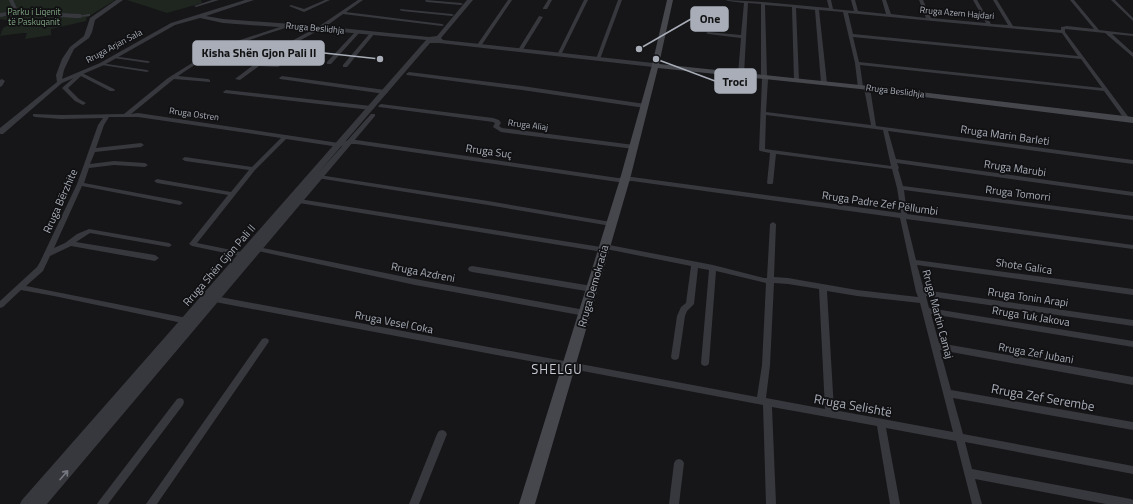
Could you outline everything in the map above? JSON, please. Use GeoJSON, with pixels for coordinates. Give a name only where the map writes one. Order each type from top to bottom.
{"type":"FeatureCollection","features":[{"type":"Feature","properties":{"kind":"main road","name":"Rruga Demokracia"},"geometry":{"type":"LineString","coordinates":[[527,504],[625,179],[645,106],[670,0]]}},
{"type":"Feature","properties":{"kind":"main road","name":"Rruga Beslidhja"},"geometry":{"type":"LineString","coordinates":[[655,66],[824,83],[1132,120]]}},
{"type":"Feature","properties":{"kind":"street"},"geometry":{"type":"LineString","coordinates":[[11,0],[16,12]]}},
{"type":"Feature","properties":{"kind":"street"},"geometry":{"type":"LineString","coordinates":[[60,82],[58,79],[72,48],[87,38],[90,34],[92,18],[120,0]]}},
{"type":"Feature","properties":{"kind":"street"},"geometry":{"type":"LineString","coordinates":[[196,6],[217,0]]}},
{"type":"Feature","properties":{"kind":"street","name":"Rruga Arjan Sala"},"geometry":{"type":"LineString","coordinates":[[0,132],[60,82],[102,64],[166,28],[251,0]]}},
{"type":"Feature","properties":{"kind":"street"},"geometry":{"type":"LineString","coordinates":[[291,6],[304,11],[328,0]]}},
{"type":"Feature","properties":{"kind":"street"},"geometry":{"type":"LineString","coordinates":[[238,79],[277,51],[320,28],[361,0]]}},
{"type":"Feature","properties":{"kind":"street"},"geometry":{"type":"LineString","coordinates":[[427,0],[462,2]]}},
{"type":"Feature","properties":{"kind":"street","name":"Rruga Shën Gjon Pali II"},"geometry":{"type":"LineString","coordinates":[[26,504],[385,92],[470,0]]}},
{"type":"Feature","properties":{"kind":"street"},"geometry":{"type":"LineString","coordinates":[[479,45],[510,0]]}},
{"type":"Feature","properties":{"kind":"street"},"geometry":{"type":"LineString","coordinates":[[545,8],[550,0]]}},
{"type":"Feature","properties":{"kind":"street"},"geometry":{"type":"LineString","coordinates":[[559,55],[586,0]]}},
{"type":"Feature","properties":{"kind":"street"},"geometry":{"type":"LineString","coordinates":[[598,59],[620,0]]}},
{"type":"Feature","properties":{"kind":"street","name":"Rruga Azem Hajdari"},"geometry":{"type":"LineString","coordinates":[[728,0],[763,3],[774,2],[817,9],[1063,32],[1063,28],[1067,27],[1133,34]]}},
{"type":"Feature","properties":{"kind":"street"},"geometry":{"type":"LineString","coordinates":[[829,0],[831,10]]}},
{"type":"Feature","properties":{"kind":"street"},"geometry":{"type":"LineString","coordinates":[[853,0],[856,12]]}},
{"type":"Feature","properties":{"kind":"street"},"geometry":{"type":"LineString","coordinates":[[884,0],[889,15]]}},
{"type":"Feature","properties":{"kind":"street"},"geometry":{"type":"LineString","coordinates":[[921,0],[929,19]]}},
{"type":"Feature","properties":{"kind":"street"},"geometry":{"type":"LineString","coordinates":[[975,0],[989,24]]}},
{"type":"Feature","properties":{"kind":"street"},"geometry":{"type":"LineString","coordinates":[[995,0],[1011,26]]}},
{"type":"Feature","properties":{"kind":"street"},"geometry":{"type":"LineString","coordinates":[[1072,0],[1098,31]]}},
{"type":"Feature","properties":{"kind":"street"},"geometry":{"type":"LineString","coordinates":[[1113,0],[1133,20]]}},
{"type":"Feature","properties":{"kind":"street","name":"Rruga Shën Gjon Pali II"},"geometry":{"type":"LineString","coordinates":[[39,504],[409,74],[434,40],[442,25],[462,2]]}},
{"type":"Feature","properties":{"kind":"street"},"geometry":{"type":"LineString","coordinates":[[741,74],[746,2]]}},
{"type":"Feature","properties":{"kind":"street"},"geometry":{"type":"LineString","coordinates":[[763,3],[764,113],[762,150],[896,168]]}},
{"type":"Feature","properties":{"kind":"street"},"geometry":{"type":"LineString","coordinates":[[794,6],[796,80]]}},
{"type":"Feature","properties":{"kind":"street"},"geometry":{"type":"LineString","coordinates":[[817,9],[824,83]]}},
{"type":"Feature","properties":{"kind":"street"},"geometry":{"type":"LineString","coordinates":[[402,10],[452,15]]}},
{"type":"Feature","properties":{"kind":"street"},"geometry":{"type":"LineString","coordinates":[[845,11],[874,128]]}},
{"type":"Feature","properties":{"kind":"street"},"geometry":{"type":"LineString","coordinates":[[0,15],[16,12],[47,13],[59,16],[88,15]]}},
{"type":"Feature","properties":{"kind":"street"},"geometry":{"type":"LineString","coordinates":[[342,13],[442,25]]}},
{"type":"Feature","properties":{"kind":"street","name":"Rruga Beslidhja"},"geometry":{"type":"LineString","coordinates":[[200,16],[223,21],[289,25],[373,33],[655,66]]}},
{"type":"Feature","properties":{"kind":"street"},"geometry":{"type":"LineString","coordinates":[[520,50],[541,17]]}},
{"type":"Feature","properties":{"kind":"street"},"geometry":{"type":"LineString","coordinates":[[126,114],[174,77],[199,60],[221,49],[289,25]]}},
{"type":"Feature","properties":{"kind":"street"},"geometry":{"type":"LineString","coordinates":[[329,63],[358,32]]}},
{"type":"Feature","properties":{"kind":"street"},"geometry":{"type":"LineString","coordinates":[[1063,32],[1106,90],[1132,120]]}},
{"type":"Feature","properties":{"kind":"street"},"geometry":{"type":"LineString","coordinates":[[1107,32],[1133,56]]}},
{"type":"Feature","properties":{"kind":"street"},"geometry":{"type":"LineString","coordinates":[[345,66],[373,33]]}},
{"type":"Feature","properties":{"kind":"street"},"geometry":{"type":"LineString","coordinates":[[708,33],[743,37]]}},
{"type":"Feature","properties":{"kind":"street"},"geometry":{"type":"LineString","coordinates":[[850,35],[1081,58]]}},
{"type":"Feature","properties":{"kind":"street"},"geometry":{"type":"LineString","coordinates":[[277,51],[302,54]]}},
{"type":"Feature","properties":{"kind":"street"},"geometry":{"type":"LineString","coordinates":[[114,57],[148,62]]}},
{"type":"Feature","properties":{"kind":"street"},"geometry":{"type":"LineString","coordinates":[[257,64],[278,66],[285,61],[290,62]]}},
{"type":"Feature","properties":{"kind":"street"},"geometry":{"type":"LineString","coordinates":[[857,63],[1106,90]]}},
{"type":"Feature","properties":{"kind":"street"},"geometry":{"type":"LineString","coordinates":[[102,64],[147,71]]}},
{"type":"Feature","properties":{"kind":"street"},"geometry":{"type":"LineString","coordinates":[[61,71],[65,77],[69,78]]}},
{"type":"Feature","properties":{"kind":"street"},"geometry":{"type":"LineString","coordinates":[[83,103],[77,100],[65,88],[80,74],[112,90]]}},
{"type":"Feature","properties":{"kind":"street"},"geometry":{"type":"LineString","coordinates":[[409,74],[522,88],[645,106]]}},
{"type":"Feature","properties":{"kind":"street"},"geometry":{"type":"LineString","coordinates":[[174,77],[208,80]]}},
{"type":"Feature","properties":{"kind":"street"},"geometry":{"type":"LineString","coordinates":[[282,78],[385,92]]}},
{"type":"Feature","properties":{"kind":"street"},"geometry":{"type":"LineString","coordinates":[[226,92],[371,108]]}},
{"type":"Feature","properties":{"kind":"street","name":"Rruga Aliaj"},"geometry":{"type":"LineString","coordinates":[[381,106],[494,120],[497,121],[498,124],[496,127],[501,130],[634,147]]}},
{"type":"Feature","properties":{"kind":"street","name":"Rruga Marin Barleti"},"geometry":{"type":"LineString","coordinates":[[764,113],[1133,162]]}},
{"type":"Feature","properties":{"kind":"street","name":"Rruga Ostren"},"geometry":{"type":"LineString","coordinates":[[35,115],[61,116],[126,114],[169,119],[339,145],[349,142]]}},
{"type":"Feature","properties":{"kind":"street","name":"Rruga Bërzhite"},"geometry":{"type":"LineString","coordinates":[[0,305],[40,269],[80,184],[101,125],[108,115]]}},
{"type":"Feature","properties":{"kind":"street","name":"Rruga Martin Camaj"},"geometry":{"type":"LineString","coordinates":[[885,129],[896,168],[904,212],[903,219],[920,292],[977,504]]}},
{"type":"Feature","properties":{"kind":"street"},"geometry":{"type":"LineString","coordinates":[[244,255],[192,244],[253,169],[285,137]]}},
{"type":"Feature","properties":{"kind":"street","name":"Rruga Suç"},"geometry":{"type":"LineString","coordinates":[[349,142],[625,179]]}},
{"type":"Feature","properties":{"kind":"street"},"geometry":{"type":"LineString","coordinates":[[92,150],[141,145]]}},
{"type":"Feature","properties":{"kind":"street"},"geometry":{"type":"LineString","coordinates":[[770,183],[773,152]]}},
{"type":"Feature","properties":{"kind":"street"},"geometry":{"type":"LineString","coordinates":[[186,159],[253,169]]}},
{"type":"Feature","properties":{"kind":"street","name":"Rruga Marubi"},"geometry":{"type":"LineString","coordinates":[[894,162],[1133,194]]}},
{"type":"Feature","properties":{"kind":"street"},"geometry":{"type":"LineString","coordinates":[[87,166],[114,163],[145,164]]}},
{"type":"Feature","properties":{"kind":"street"},"geometry":{"type":"LineString","coordinates":[[319,177],[611,224]]}},
{"type":"Feature","properties":{"kind":"street","name":"Rruga Padre Zef Pëllumbi"},"geometry":{"type":"LineString","coordinates":[[625,179],[903,215],[1133,247]]}},
{"type":"Feature","properties":{"kind":"street"},"geometry":{"type":"LineString","coordinates":[[157,181],[234,194]]}},
{"type":"Feature","properties":{"kind":"street"},"geometry":{"type":"LineString","coordinates":[[80,184],[180,203]]}},
{"type":"Feature","properties":{"kind":"street","name":"Rruga Tomorri"},"geometry":{"type":"LineString","coordinates":[[900,188],[1133,218]]}},
{"type":"Feature","properties":{"kind":"street"},"geometry":{"type":"LineString","coordinates":[[299,201],[604,248],[713,268],[747,277],[770,281],[788,281],[857,293],[923,300]]}},
{"type":"Feature","properties":{"kind":"street"},"geometry":{"type":"LineString","coordinates":[[772,504],[764,402],[773,224]]}},
{"type":"Feature","properties":{"kind":"street"},"geometry":{"type":"LineString","coordinates":[[48,254],[70,243],[84,233],[95,231],[169,245]]}},
{"type":"Feature","properties":{"kind":"street"},"geometry":{"type":"LineString","coordinates":[[70,243],[155,258]]}},
{"type":"Feature","properties":{"kind":"street","name":"Rruga Azdreni"},"geometry":{"type":"LineString","coordinates":[[258,249],[415,282],[585,313]]}},
{"type":"Feature","properties":{"kind":"street","name":"Shote Galica"},"geometry":{"type":"LineString","coordinates":[[913,262],[1133,292]]}},
{"type":"Feature","properties":{"kind":"street"},"geometry":{"type":"LineString","coordinates":[[675,358],[681,316],[684,309],[690,304],[695,265]]}},
{"type":"Feature","properties":{"kind":"street"},"geometry":{"type":"LineString","coordinates":[[705,363],[713,268]]}},
{"type":"Feature","properties":{"kind":"street","name":"Rruga Azdreni"},"geometry":{"type":"LineString","coordinates":[[472,269],[592,289]]}},
{"type":"Feature","properties":{"kind":"street"},"geometry":{"type":"LineString","coordinates":[[19,287],[187,321]]}},
{"type":"Feature","properties":{"kind":"street"},"geometry":{"type":"LineString","coordinates":[[823,287],[830,414]]}},
{"type":"Feature","properties":{"kind":"street","name":"Rruga Tonin Arapi"},"geometry":{"type":"LineString","coordinates":[[920,292],[1133,323]]}},
{"type":"Feature","properties":{"kind":"street","name":"Rruga Vesel Coka"},"geometry":{"type":"LineString","coordinates":[[215,299],[569,366]]}},
{"type":"Feature","properties":{"kind":"street","name":"Rruga Tuk Jakova"},"geometry":{"type":"LineString","coordinates":[[925,310],[1133,344]]}},
{"type":"Feature","properties":{"kind":"street"},"geometry":{"type":"LineString","coordinates":[[151,504],[265,341]]}},
{"type":"Feature","properties":{"kind":"street","name":"Rruga Zef Jubani"},"geometry":{"type":"LineString","coordinates":[[935,346],[1133,381]]}},
{"type":"Feature","properties":{"kind":"street","name":"Rruga Selishtë"},"geometry":{"type":"LineString","coordinates":[[569,366],[1133,470]]}},
{"type":"Feature","properties":{"kind":"street","name":"Rruga Zef Serembe"},"geometry":{"type":"LineString","coordinates":[[948,393],[1133,426]]}},
{"type":"Feature","properties":{"kind":"street"},"geometry":{"type":"LineString","coordinates":[[102,504],[180,402]]}},
{"type":"Feature","properties":{"kind":"street"},"geometry":{"type":"LineString","coordinates":[[881,423],[895,504]]}},
{"type":"Feature","properties":{"kind":"street"},"geometry":{"type":"LineString","coordinates":[[414,504],[442,434]]}},
{"type":"Feature","properties":{"kind":"street"},"geometry":{"type":"LineString","coordinates":[[674,504],[679,463]]}},
{"type":"Feature","properties":{"kind":"street"},"geometry":{"type":"LineString","coordinates":[[969,473],[1130,504]]}},
{"type":"Feature","properties":{"kind":"green space","name":"Parku i Liqenit të Paskuqanit"},"geometry":{"type":"Polygon","coordinates":[[[0,0],[115,0],[86,18],[86,21],[51,29],[51,35],[25,39],[27,33],[0,36],[3,28],[15,22],[0,19],[0,0]]]}},
{"type":"Feature","properties":{"kind":"green space"},"geometry":{"type":"Polygon","coordinates":[[[127,0],[201,0],[202,3],[167,13],[127,0]]]}},
{"type":"Feature","properties":{"kind":"place","name":"One"},"geometry":{"type":"Point","coordinates":[639,49]}},
{"type":"Feature","properties":{"kind":"place","name":"Kisha Shën Gjon Pali II"},"geometry":{"type":"Point","coordinates":[380,59]}},
{"type":"Feature","properties":{"kind":"place","name":"Troci"},"geometry":{"type":"Point","coordinates":[656,59]}},
{"type":"Feature","properties":{"kind":"district","name":"SHELGU"},"geometry":{"type":"Point","coordinates":[557,369]}}]}
